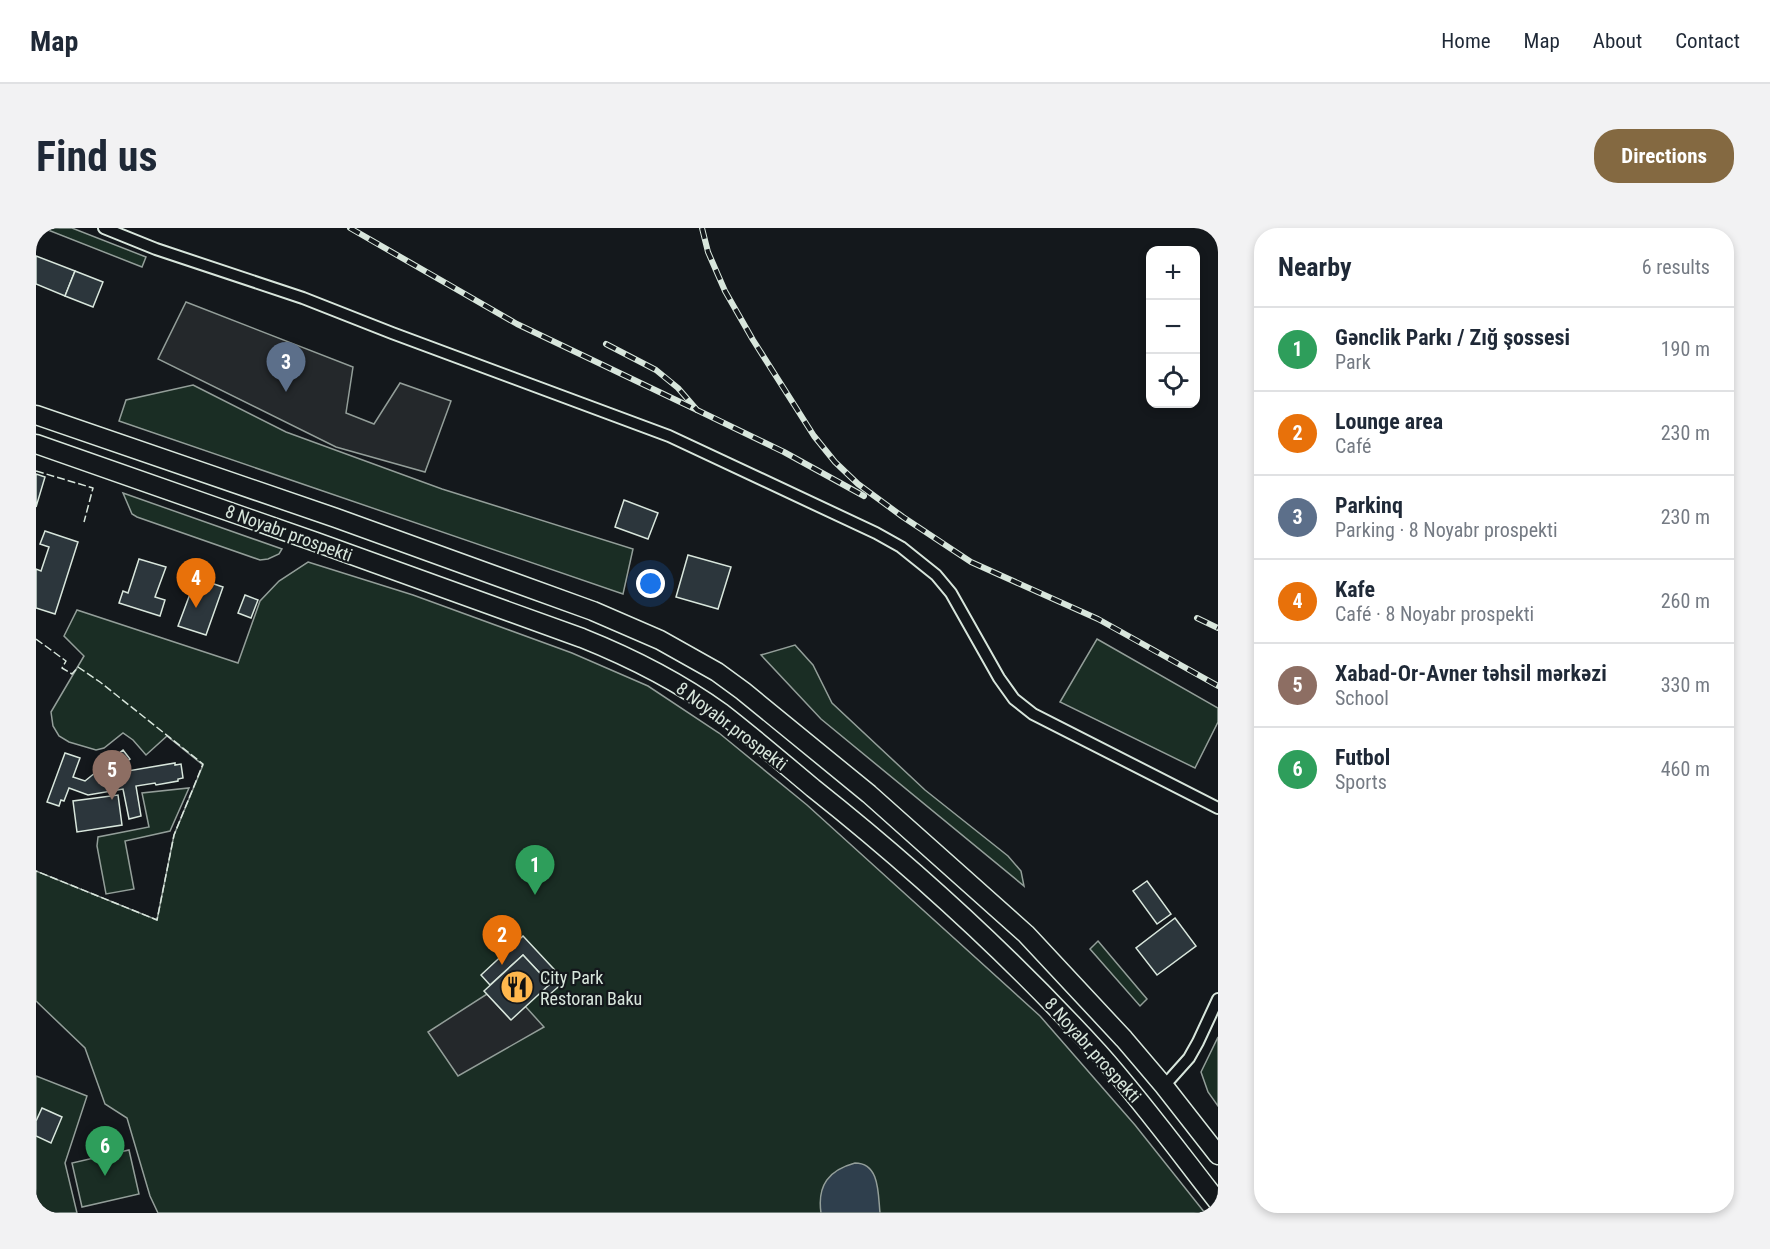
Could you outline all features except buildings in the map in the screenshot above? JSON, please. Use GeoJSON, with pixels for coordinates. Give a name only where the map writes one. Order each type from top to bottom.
{"type":"FeatureCollection","features":[{"type":"Feature","properties":{"kind":"highway","name":"8 Noyabr prospekti"},"geometry":{"type":"LineString","coordinates":[[36,415],[336,518],[593,611],[660,639],[684,652],[725,678],[869,794],[1011,920],[1082,993],[1164,1086],[1218,1155]]}},
{"type":"Feature","properties":{"kind":"highway","name":"8 Noyabr prospekti"},"geometry":{"type":"LineString","coordinates":[[36,444],[582,638],[646,666],[698,697],[847,815],[990,940],[1101,1055],[1218,1202]]}},
{"type":"Feature","properties":{"kind":"street"},"geometry":{"type":"LineString","coordinates":[[104,228],[156,249],[303,298],[669,436],[876,532],[901,546],[936,574],[951,593],[999,678],[1014,699],[1054,726],[1218,808]]}},
{"type":"Feature","properties":{"kind":"street"},"geometry":{"type":"LineString","coordinates":[[1164,1086],[1189,1058],[1218,999]]}},
{"type":"Feature","properties":{"kind":"green space"},"geometry":{"type":"Polygon","coordinates":[[[43,228],[72,228],[146,257],[142,267],[43,228]]]}},
{"type":"Feature","properties":{"kind":"green space"},"geometry":{"type":"Polygon","coordinates":[[[193,385],[286,432],[442,489],[633,549],[623,594],[119,421],[126,400],[193,385]]]}},
{"type":"Feature","properties":{"kind":"green space"},"geometry":{"type":"Polygon","coordinates":[[[123,493],[282,549],[279,554],[260,560],[137,517],[132,514],[123,493]]]}},
{"type":"Feature","properties":{"kind":"green space"},"geometry":{"type":"Polygon","coordinates":[[[308,562],[413,595],[572,653],[648,686],[719,733],[807,805],[1040,1016],[1135,1125],[1205,1213],[158,1213],[150,1196],[127,1118],[105,1104],[85,1048],[36,1001],[36,871],[157,920],[174,835],[203,765],[167,736],[146,755],[133,740],[123,733],[104,748],[96,750],[69,742],[59,736],[53,726],[51,712],[84,656],[64,636],[77,610],[238,663],[260,601],[279,581],[308,562]]]}},
{"type":"Feature","properties":{"kind":"green space"},"geometry":{"type":"Polygon","coordinates":[[[1097,639],[1218,708],[1218,722],[1195,768],[1060,702],[1097,639]]]}},
{"type":"Feature","properties":{"kind":"green space"},"geometry":{"type":"Polygon","coordinates":[[[795,645],[813,665],[832,703],[925,790],[1008,856],[1021,871],[1024,886],[821,719],[761,655],[795,645]]]}},
{"type":"Feature","properties":{"kind":"green space"},"geometry":{"type":"Polygon","coordinates":[[[189,788],[170,831],[125,841],[134,889],[106,894],[97,846],[98,837],[149,827],[142,793],[189,788]]]}},
{"type":"Feature","properties":{"kind":"green space"},"geometry":{"type":"Polygon","coordinates":[[[1098,941],[1147,999],[1140,1006],[1090,949],[1098,941]]]}},
{"type":"Feature","properties":{"kind":"green space"},"geometry":{"type":"Polygon","coordinates":[[[1218,1037],[1218,1106],[1208,1092],[1201,1072],[1218,1037]]]}},
{"type":"Feature","properties":{"kind":"green space"},"geometry":{"type":"Polygon","coordinates":[[[36,1076],[87,1096],[65,1163],[77,1213],[36,1213],[36,1076]]]}},
{"type":"Feature","properties":{"kind":"green space"},"geometry":{"type":"Polygon","coordinates":[[[129,1150],[139,1194],[82,1207],[72,1163],[129,1150]]]}},
{"type":"Feature","properties":{"kind":"shaded area"},"geometry":{"type":"Polygon","coordinates":[[[186,302],[353,367],[346,413],[374,424],[400,383],[451,401],[425,472],[336,447],[158,359],[186,302]]]}},
{"type":"Feature","properties":{"kind":"shaded area"},"geometry":{"type":"Polygon","coordinates":[[[487,994],[510,1019],[525,1006],[544,1027],[458,1076],[428,1032],[487,994]]]}},
{"type":"Feature","properties":{"kind":"water"},"geometry":{"type":"Polygon","coordinates":[[[855,1163],[863,1164],[873,1174],[878,1189],[880,1213],[821,1213],[821,1194],[827,1180],[838,1170],[855,1163]]]}},
{"type":"Feature","properties":{"kind":"railway"},"geometry":{"type":"LineString","coordinates":[[350,228],[517,324],[697,410]]}},
{"type":"Feature","properties":{"kind":"railway"},"geometry":{"type":"LineString","coordinates":[[702,228],[708,252],[725,291],[753,340],[814,436],[835,462],[858,484],[971,562],[1098,619],[1218,686]]}},
{"type":"Feature","properties":{"kind":"railway"},"geometry":{"type":"LineString","coordinates":[[606,344],[656,370],[678,388],[697,410],[784,452],[864,496]]}},
{"type":"Feature","properties":{"kind":"railway"},"geometry":{"type":"LineString","coordinates":[[1197,618],[1218,628]]}},
{"type":"Feature","properties":{"kind":"fence"},"geometry":{"type":"LineString","coordinates":[[36,471],[93,488],[84,522]]}},
{"type":"Feature","properties":{"kind":"fence"},"geometry":{"type":"LineString","coordinates":[[36,639],[66,661],[62,668],[72,674],[78,667],[203,764],[174,835],[157,920],[36,871]]}},
{"type":"Feature","properties":{"kind":"place","name":"Parkinq"},"geometry":{"type":"Point","coordinates":[286,392]}},
{"type":"Feature","properties":{"kind":"place","name":"Kafe"},"geometry":{"type":"Point","coordinates":[196,608]}},
{"type":"Feature","properties":{"kind":"place","name":"Xabad-Or-Avner təhsil mərkəzi"},"geometry":{"type":"Point","coordinates":[112,800]}},
{"type":"Feature","properties":{"kind":"place","name":"Gənclik Parkı / Zığ şossesi"},"geometry":{"type":"Point","coordinates":[535,895]}},
{"type":"Feature","properties":{"kind":"place","name":"Lounge area"},"geometry":{"type":"Point","coordinates":[502,965]}},
{"type":"Feature","properties":{"kind":"place","name":"City Park Restoran Baku"},"geometry":{"type":"Point","coordinates":[517,987]}},
{"type":"Feature","properties":{"kind":"place","name":"Futbol"},"geometry":{"type":"Point","coordinates":[105,1176]}}]}
